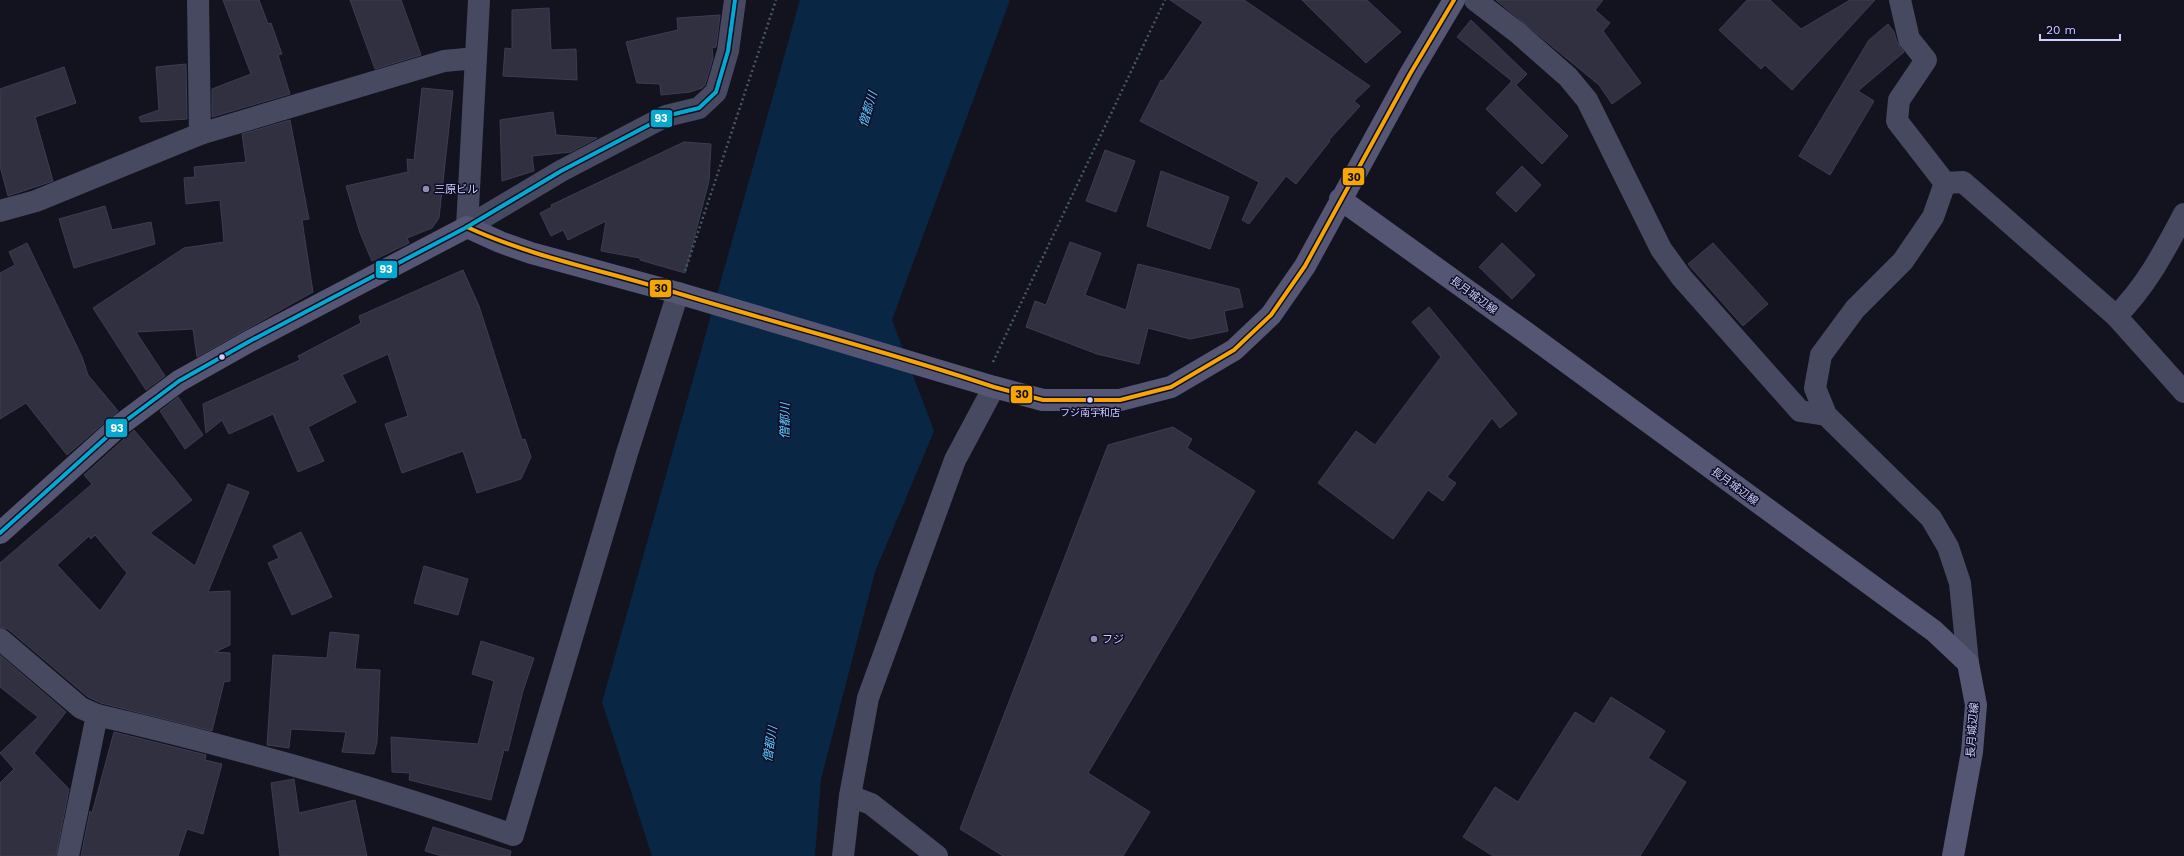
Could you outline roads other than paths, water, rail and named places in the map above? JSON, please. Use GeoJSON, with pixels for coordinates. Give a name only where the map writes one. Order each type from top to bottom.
{"type":"FeatureCollection","features":[{"type":"Feature","properties":{"kind":"main road"},"geometry":{"type":"LineString","coordinates":[[0,533],[120,425],[179,381],[250,341],[467,227],[500,242],[532,253],[686,296],[983,384],[1043,400],[1120,400],[1170,387],[1234,350],[1271,315],[1305,266],[1340,199],[1410,74],[1454,0]]}},
{"type":"Feature","properties":{"kind":"main road","name":"長月城辺線"},"geometry":{"type":"LineString","coordinates":[[1340,199],[1528,334],[1934,631],[1968,664],[1976,705],[1972,752],[1953,856]]}},
{"type":"Feature","properties":{"kind":"street"},"geometry":{"type":"LineString","coordinates":[[198,0],[200,134]]}},
{"type":"Feature","properties":{"kind":"street"},"geometry":{"type":"LineString","coordinates":[[467,227],[479,0]]}},
{"type":"Feature","properties":{"kind":"street"},"geometry":{"type":"LineString","coordinates":[[467,227],[561,171],[666,116],[700,108],[716,92],[728,51],[735,0]]}},
{"type":"Feature","properties":{"kind":"street"},"geometry":{"type":"LineString","coordinates":[[1475,0],[1518,34],[1568,77],[1587,100],[1661,249],[1682,278],[1800,411],[1826,415]]}},
{"type":"Feature","properties":{"kind":"street"},"geometry":{"type":"LineString","coordinates":[[1900,0],[1910,39],[1926,60],[1899,100],[1898,121],[1945,183]]}},
{"type":"Feature","properties":{"kind":"street"},"geometry":{"type":"LineString","coordinates":[[0,211],[36,201],[200,134],[444,61],[476,58]]}},
{"type":"Feature","properties":{"kind":"street"},"geometry":{"type":"LineString","coordinates":[[1945,183],[1963,182],[2116,316],[2184,392]]}},
{"type":"Feature","properties":{"kind":"street"},"geometry":{"type":"LineString","coordinates":[[1945,183],[1933,217],[1903,261],[1855,309],[1821,356],[1815,388],[1826,415],[1931,518],[1948,547],[1960,582],[1968,664]]}},
{"type":"Feature","properties":{"kind":"street"},"geometry":{"type":"LineString","coordinates":[[2116,316],[2132,301],[2164,253],[2184,214]]}},
{"type":"Feature","properties":{"kind":"street"},"geometry":{"type":"LineString","coordinates":[[0,639],[81,708],[97,715],[206,740],[356,783],[441,810],[513,836],[627,453],[686,296]]}},
{"type":"Feature","properties":{"kind":"street"},"geometry":{"type":"LineString","coordinates":[[843,856],[849,804],[868,698],[983,384]]}},
{"type":"Feature","properties":{"kind":"street"},"geometry":{"type":"LineString","coordinates":[[68,856],[97,715]]}},
{"type":"Feature","properties":{"kind":"street"},"geometry":{"type":"LineString","coordinates":[[849,804],[871,804],[937,856]]}},
{"type":"Feature","properties":{"kind":"water","name":"僧都川"},"geometry":{"type":"Polygon","coordinates":[[[800,0],[1010,0],[892,320],[934,431],[875,572],[821,779],[815,856],[652,856],[602,702],[800,0]]]}},
{"type":"Feature","properties":{"kind":"place","name":"三原ビル"},"geometry":{"type":"Point","coordinates":[426,189]}},
{"type":"Feature","properties":{"kind":"place","name":"フジ南宇和店"},"geometry":{"type":"Point","coordinates":[1090,400]}},
{"type":"Feature","properties":{"kind":"place","name":"フジ"},"geometry":{"type":"Point","coordinates":[1094,639]}}]}
